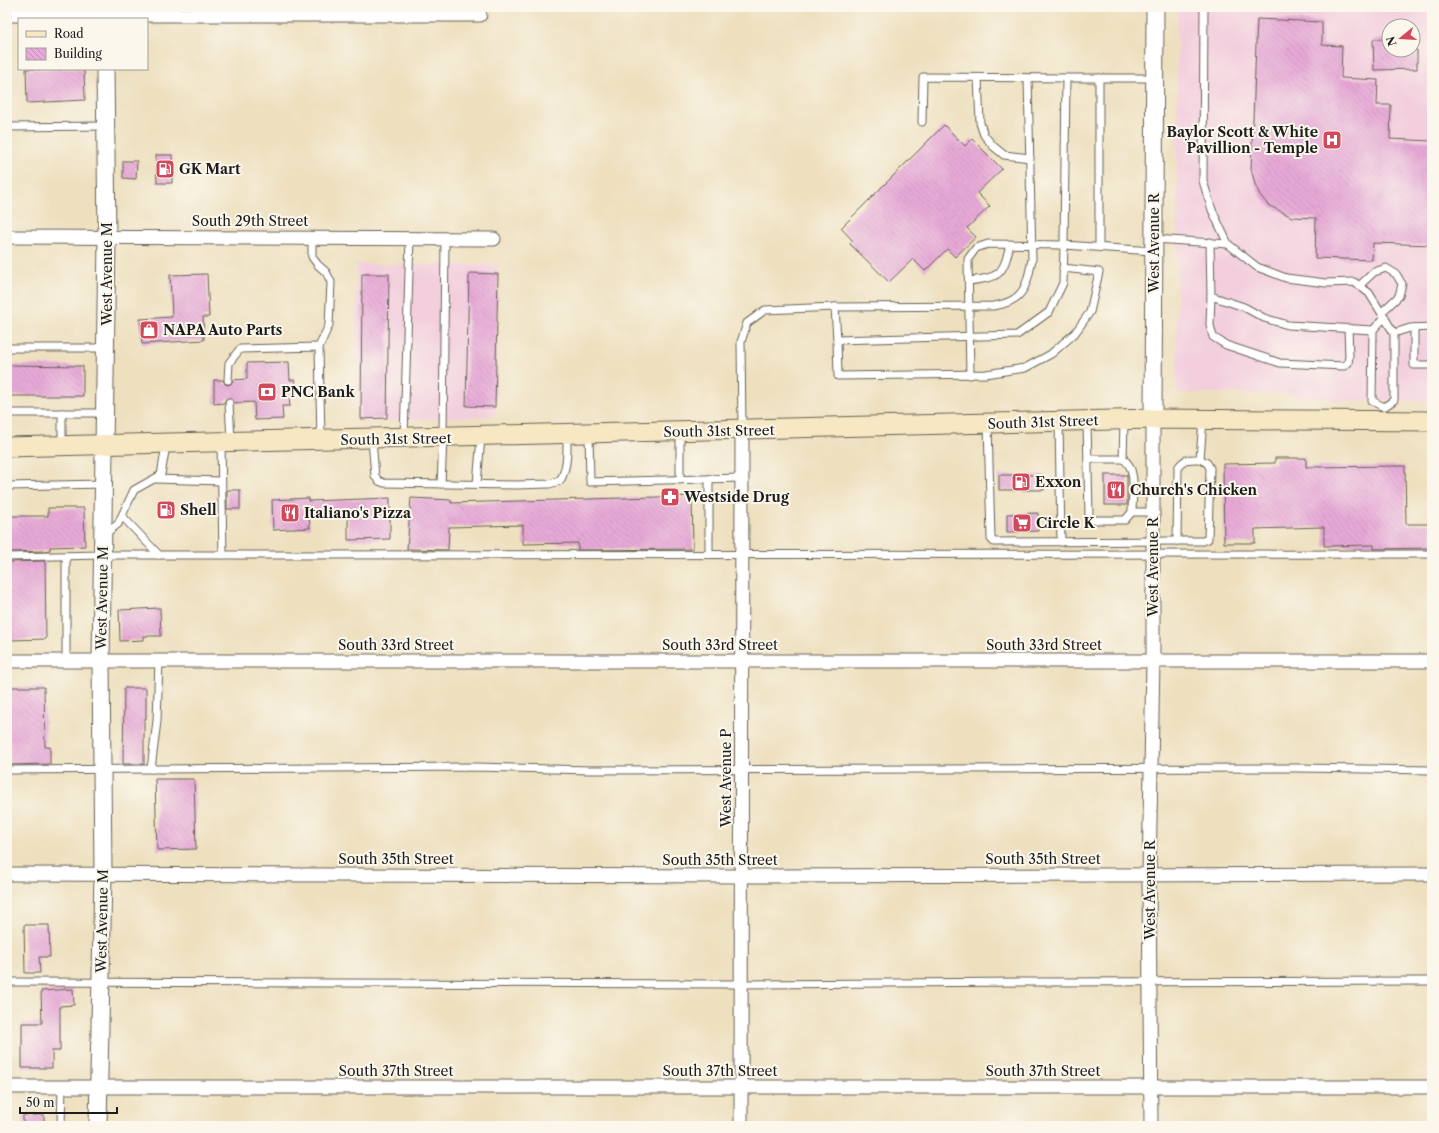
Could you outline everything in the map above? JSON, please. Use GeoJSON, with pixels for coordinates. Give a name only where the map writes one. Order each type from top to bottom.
{"type":"FeatureCollection","features":[{"type":"Feature","properties":{"kind":"main road","name":"South 31st Street"},"geometry":{"type":"LineString","coordinates":[[7,448],[742,431],[1153,419],[1203,420],[1384,414],[1432,421]]}},
{"type":"Feature","properties":{"kind":"street","name":"West Avenue R"},"geometry":{"type":"LineString","coordinates":[[1151,1126],[1152,1087],[1149,875],[1154,662],[1153,419],[1155,7]]}},
{"type":"Feature","properties":{"kind":"street"},"geometry":{"type":"LineString","coordinates":[[7,15],[104,13],[480,15]]}},
{"type":"Feature","properties":{"kind":"street","name":"West Avenue M"},"geometry":{"type":"LineString","coordinates":[[98,1126],[103,874],[101,660],[108,237],[105,70]]}},
{"type":"Feature","properties":{"kind":"street","name":"South 29th Street"},"geometry":{"type":"LineString","coordinates":[[7,237],[494,239]]}},
{"type":"Feature","properties":{"kind":"street","name":"West Avenue P"},"geometry":{"type":"LineString","coordinates":[[741,1126],[742,431]]}},
{"type":"Feature","properties":{"kind":"street","name":"South 33rd Street"},"geometry":{"type":"LineString","coordinates":[[7,661],[1432,661]]}},
{"type":"Feature","properties":{"kind":"street","name":"South 35th Street"},"geometry":{"type":"LineString","coordinates":[[7,874],[741,876],[1432,874]]}},
{"type":"Feature","properties":{"kind":"street","name":"South 37th Street"},"geometry":{"type":"LineString","coordinates":[[7,1087],[1432,1087]]}},
{"type":"Feature","properties":{"kind":"lane"},"geometry":{"type":"LineString","coordinates":[[1204,7],[1203,181],[1212,210],[1228,244],[1257,267],[1286,278],[1326,283],[1354,282],[1359,286],[1369,293],[1384,315],[1394,333],[1394,400],[1384,414],[1372,401],[1373,330],[1384,315],[1399,296],[1402,284],[1396,274],[1386,268],[1374,272],[1359,286]]}},
{"type":"Feature","properties":{"kind":"lane"},"geometry":{"type":"LineString","coordinates":[[922,122],[923,77],[1155,78]]}},
{"type":"Feature","properties":{"kind":"lane"},"geometry":{"type":"LineString","coordinates":[[978,78],[980,123],[984,135],[993,146],[1004,155],[1030,158]]}},
{"type":"Feature","properties":{"kind":"lane"},"geometry":{"type":"LineString","coordinates":[[742,431],[741,342],[747,323],[765,310],[835,307],[1003,304],[1019,296],[1029,276],[1032,259],[1028,78]]}},
{"type":"Feature","properties":{"kind":"lane"},"geometry":{"type":"LineString","coordinates":[[837,340],[1017,335],[1049,312],[1063,283],[1066,78]]}},
{"type":"Feature","properties":{"kind":"lane"},"geometry":{"type":"LineString","coordinates":[[1099,78],[1099,247]]}},
{"type":"Feature","properties":{"kind":"lane"},"geometry":{"type":"LineString","coordinates":[[7,127],[106,126]]}},
{"type":"Feature","properties":{"kind":"lane"},"geometry":{"type":"LineString","coordinates":[[312,238],[312,257],[326,272],[331,282],[329,325],[319,347],[321,441]]}},
{"type":"Feature","properties":{"kind":"lane"},"geometry":{"type":"LineString","coordinates":[[404,439],[410,238]]}},
{"type":"Feature","properties":{"kind":"lane"},"geometry":{"type":"LineString","coordinates":[[441,484],[444,438],[445,239]]}},
{"type":"Feature","properties":{"kind":"lane"},"geometry":{"type":"LineString","coordinates":[[970,374],[968,259],[976,248],[988,244],[1099,247],[1210,242],[1228,244]]}},
{"type":"Feature","properties":{"kind":"lane"},"geometry":{"type":"LineString","coordinates":[[1210,242],[1210,325],[1213,337],[1226,345],[1280,363],[1344,366],[1348,363],[1349,356],[1348,328]]}},
{"type":"Feature","properties":{"kind":"lane"},"geometry":{"type":"LineString","coordinates":[[969,281],[988,279],[1000,273],[1006,262],[1010,244]]}},
{"type":"Feature","properties":{"kind":"lane"},"geometry":{"type":"LineString","coordinates":[[835,307],[838,376],[986,374],[1025,368],[1051,354],[1075,333],[1090,312],[1099,272],[1063,268]]}},
{"type":"Feature","properties":{"kind":"lane"},"geometry":{"type":"LineString","coordinates":[[1211,296],[1244,307],[1264,318],[1288,325],[1373,330]]}},
{"type":"Feature","properties":{"kind":"lane"},"geometry":{"type":"LineString","coordinates":[[1394,333],[1414,328],[1432,327]]}},
{"type":"Feature","properties":{"kind":"lane"},"geometry":{"type":"LineString","coordinates":[[1414,328],[1414,365],[1432,365]]}},
{"type":"Feature","properties":{"kind":"lane"},"geometry":{"type":"LineString","coordinates":[[228,380],[229,363],[240,349],[319,347]]}},
{"type":"Feature","properties":{"kind":"lane"},"geometry":{"type":"LineString","coordinates":[[7,348],[106,348]]}},
{"type":"Feature","properties":{"kind":"lane"},"geometry":{"type":"LineString","coordinates":[[223,555],[221,481],[229,403]]}},
{"type":"Feature","properties":{"kind":"lane"},"geometry":{"type":"LineString","coordinates":[[7,413],[106,413]]}},
{"type":"Feature","properties":{"kind":"lane"},"geometry":{"type":"LineString","coordinates":[[62,413],[62,447]]}},
{"type":"Feature","properties":{"kind":"lane"},"geometry":{"type":"LineString","coordinates":[[1123,458],[1124,420]]}},
{"type":"Feature","properties":{"kind":"lane"},"geometry":{"type":"LineString","coordinates":[[1200,459],[1203,420]]}},
{"type":"Feature","properties":{"kind":"lane"},"geometry":{"type":"LineString","coordinates":[[1087,421],[1089,516],[1093,520],[1125,520],[1132,512],[1132,469],[1129,462],[1123,458],[1088,459]]}},
{"type":"Feature","properties":{"kind":"lane"},"geometry":{"type":"LineString","coordinates":[[1059,422],[1061,542]]}},
{"type":"Feature","properties":{"kind":"lane"},"geometry":{"type":"LineString","coordinates":[[988,424],[991,539],[994,542],[1203,541],[1208,539],[1210,468],[1208,463],[1200,459],[1187,459],[1182,462],[1178,468],[1177,541]]}},
{"type":"Feature","properties":{"kind":"lane"},"geometry":{"type":"LineString","coordinates":[[680,432],[680,480]]}},
{"type":"Feature","properties":{"kind":"lane"},"geometry":{"type":"LineString","coordinates":[[590,434],[590,482],[742,478]]}},
{"type":"Feature","properties":{"kind":"lane"},"geometry":{"type":"LineString","coordinates":[[372,440],[375,476],[378,481],[384,483],[549,484],[560,481],[565,473],[567,460],[567,435]]}},
{"type":"Feature","properties":{"kind":"lane"},"geometry":{"type":"LineString","coordinates":[[477,484],[481,437]]}},
{"type":"Feature","properties":{"kind":"lane"},"geometry":{"type":"LineString","coordinates":[[104,535],[115,527],[122,516],[134,490],[155,479],[162,472],[166,445]]}},
{"type":"Feature","properties":{"kind":"lane"},"geometry":{"type":"LineString","coordinates":[[155,479],[221,481]]}},
{"type":"Feature","properties":{"kind":"lane"},"geometry":{"type":"LineString","coordinates":[[709,479],[709,554]]}},
{"type":"Feature","properties":{"kind":"lane"},"geometry":{"type":"LineString","coordinates":[[7,486],[105,484]]}},
{"type":"Feature","properties":{"kind":"lane"},"geometry":{"type":"LineString","coordinates":[[1132,512],[1153,512]]}},
{"type":"Feature","properties":{"kind":"lane"},"geometry":{"type":"LineString","coordinates":[[122,516],[159,555]]}},
{"type":"Feature","properties":{"kind":"lane"},"geometry":{"type":"LineString","coordinates":[[7,558],[103,555],[1432,554]]}},
{"type":"Feature","properties":{"kind":"lane"},"geometry":{"type":"LineString","coordinates":[[66,556],[66,661]]}},
{"type":"Feature","properties":{"kind":"lane"},"geometry":{"type":"LineString","coordinates":[[151,769],[157,721],[159,660]]}},
{"type":"Feature","properties":{"kind":"lane"},"geometry":{"type":"LineString","coordinates":[[7,770],[475,767],[590,770],[1432,770]]}},
{"type":"Feature","properties":{"kind":"lane"},"geometry":{"type":"LineString","coordinates":[[7,982],[741,984],[1432,981]]}},
{"type":"Feature","properties":{"kind":"lane"},"geometry":{"type":"LineString","coordinates":[[61,1126],[62,1087]]}},
{"type":"Feature","properties":{"kind":"shaded area"},"geometry":{"type":"Polygon","coordinates":[[[1177,7],[1432,7],[1432,401],[1344,401],[1284,394],[1177,393],[1177,7]]]}},
{"type":"Feature","properties":{"kind":"shaded area"},"geometry":{"type":"Polygon","coordinates":[[[356,264],[498,265],[495,416],[357,422],[356,264]]]}},
{"type":"Feature","properties":{"kind":"building","name":"Baylor Scott & White Pavillion - Temple"},"geometry":{"type":"Polygon","coordinates":[[[1257,19],[1322,22],[1322,45],[1342,46],[1341,78],[1378,80],[1377,105],[1391,105],[1390,139],[1432,141],[1432,245],[1373,243],[1372,260],[1315,258],[1316,218],[1292,217],[1268,205],[1260,195],[1251,169],[1257,19]]]}},
{"type":"Feature","properties":{"kind":"building"},"geometry":{"type":"Polygon","coordinates":[[[1373,39],[1381,39],[1381,58],[1417,58],[1417,69],[1374,70],[1373,39]]]}},
{"type":"Feature","properties":{"kind":"building"},"geometry":{"type":"Polygon","coordinates":[[[26,70],[84,70],[85,100],[27,103],[26,70]]]}},
{"type":"Feature","properties":{"kind":"building"},"geometry":{"type":"Polygon","coordinates":[[[944,125],[965,146],[972,139],[1002,169],[977,193],[990,206],[967,228],[976,237],[955,257],[947,249],[925,271],[913,259],[889,282],[850,244],[853,241],[841,228],[944,125]]]}},
{"type":"Feature","properties":{"kind":"building"},"geometry":{"type":"Polygon","coordinates":[[[156,155],[172,155],[172,183],[157,183],[156,155]]]}},
{"type":"Feature","properties":{"kind":"building"},"geometry":{"type":"Polygon","coordinates":[[[123,161],[137,161],[136,179],[123,178],[123,161]]]}},
{"type":"Feature","properties":{"kind":"building"},"geometry":{"type":"Polygon","coordinates":[[[469,273],[498,274],[495,407],[466,406],[469,273]]]}},
{"type":"Feature","properties":{"kind":"building"},"geometry":{"type":"Polygon","coordinates":[[[207,274],[209,317],[203,317],[204,340],[142,344],[140,319],[172,317],[170,275],[207,274]]]}},
{"type":"Feature","properties":{"kind":"building"},"geometry":{"type":"Polygon","coordinates":[[[362,274],[389,274],[387,418],[361,419],[362,274]]]}},
{"type":"Feature","properties":{"kind":"building"},"geometry":{"type":"Polygon","coordinates":[[[289,362],[290,380],[295,380],[296,397],[289,397],[290,406],[282,406],[283,419],[255,420],[254,402],[234,403],[229,398],[226,399],[224,403],[214,404],[214,380],[223,380],[225,384],[228,385],[232,383],[233,380],[247,379],[247,363],[289,362]]]}},
{"type":"Feature","properties":{"kind":"building"},"geometry":{"type":"Polygon","coordinates":[[[7,365],[83,366],[83,396],[7,396],[7,365]]]}},
{"type":"Feature","properties":{"kind":"building"},"geometry":{"type":"Polygon","coordinates":[[[1275,458],[1306,458],[1306,467],[1405,466],[1406,524],[1432,524],[1432,548],[1374,549],[1374,545],[1324,546],[1324,527],[1255,529],[1255,543],[1224,543],[1223,464],[1275,463],[1275,458]]]}},
{"type":"Feature","properties":{"kind":"building","name":"Exxon"},"geometry":{"type":"Polygon","coordinates":[[[999,475],[1044,475],[1044,490],[999,490],[999,475]]]}},
{"type":"Feature","properties":{"kind":"building","name":"Church's Chicken"},"geometry":{"type":"Polygon","coordinates":[[[1105,475],[1127,475],[1127,505],[1105,505],[1105,475]]]}},
{"type":"Feature","properties":{"kind":"building"},"geometry":{"type":"Polygon","coordinates":[[[227,490],[240,490],[240,509],[227,509],[227,490]]]}},
{"type":"Feature","properties":{"kind":"building"},"geometry":{"type":"Polygon","coordinates":[[[692,496],[693,549],[578,550],[578,543],[523,544],[523,525],[449,527],[448,550],[407,549],[411,498],[451,500],[451,503],[692,496]]]}},
{"type":"Feature","properties":{"kind":"building"},"geometry":{"type":"Polygon","coordinates":[[[309,498],[309,501],[390,498],[390,539],[348,540],[348,514],[309,516],[310,528],[273,530],[272,500],[309,498]]]}},
{"type":"Feature","properties":{"kind":"building"},"geometry":{"type":"Polygon","coordinates":[[[48,508],[84,508],[85,546],[50,547],[50,550],[44,551],[8,552],[7,516],[48,516],[48,508]]]}},
{"type":"Feature","properties":{"kind":"building","name":"Circle K"},"geometry":{"type":"Polygon","coordinates":[[[1038,513],[1038,531],[1007,532],[1007,514],[1038,513]]]}},
{"type":"Feature","properties":{"kind":"building"},"geometry":{"type":"Polygon","coordinates":[[[45,561],[46,639],[10,640],[8,562],[45,561]]]}},
{"type":"Feature","properties":{"kind":"building"},"geometry":{"type":"Polygon","coordinates":[[[160,608],[161,636],[144,636],[144,640],[120,641],[119,610],[160,608]]]}},
{"type":"Feature","properties":{"kind":"building"},"geometry":{"type":"Polygon","coordinates":[[[8,687],[44,687],[45,747],[50,747],[50,764],[9,765],[8,687]]]}},
{"type":"Feature","properties":{"kind":"building"},"geometry":{"type":"Polygon","coordinates":[[[124,688],[146,688],[144,764],[123,764],[124,688]]]}},
{"type":"Feature","properties":{"kind":"building"},"geometry":{"type":"Polygon","coordinates":[[[155,779],[194,779],[196,849],[157,850],[155,779]]]}},
{"type":"Feature","properties":{"kind":"building"},"geometry":{"type":"Polygon","coordinates":[[[24,925],[49,925],[50,957],[39,957],[40,973],[25,973],[24,925]]]}},
{"type":"Feature","properties":{"kind":"building"},"geometry":{"type":"Polygon","coordinates":[[[73,989],[74,1005],[60,1006],[60,1051],[52,1051],[52,1068],[22,1068],[22,1023],[42,1023],[41,991],[73,989]]]}},
{"type":"Feature","properties":{"kind":"building"},"geometry":{"type":"Polygon","coordinates":[[[23,1115],[44,1115],[44,1126],[23,1126],[23,1115]]]}},
{"type":"Feature","properties":{"kind":"place","name":"Baylor Scott & White Pavillion - Temple"},"geometry":{"type":"Point","coordinates":[1332,140]}},
{"type":"Feature","properties":{"kind":"place","name":"GK Mart"},"geometry":{"type":"Point","coordinates":[165,169]}},
{"type":"Feature","properties":{"kind":"place","name":"NAPA Auto Parts"},"geometry":{"type":"Point","coordinates":[149,330]}},
{"type":"Feature","properties":{"kind":"place","name":"PNC Bank"},"geometry":{"type":"Point","coordinates":[267,392]}},
{"type":"Feature","properties":{"kind":"place","name":"Exxon"},"geometry":{"type":"Point","coordinates":[1021,482]}},
{"type":"Feature","properties":{"kind":"place","name":"Church's Chicken"},"geometry":{"type":"Point","coordinates":[1116,490]}},
{"type":"Feature","properties":{"kind":"place","name":"Westside Drug"},"geometry":{"type":"Point","coordinates":[670,497]}},
{"type":"Feature","properties":{"kind":"place","name":"Shell"},"geometry":{"type":"Point","coordinates":[166,510]}},
{"type":"Feature","properties":{"kind":"place","name":"Italiano's Pizza"},"geometry":{"type":"Point","coordinates":[290,513]}},
{"type":"Feature","properties":{"kind":"place","name":"Circle K"},"geometry":{"type":"Point","coordinates":[1022,523]}}]}
